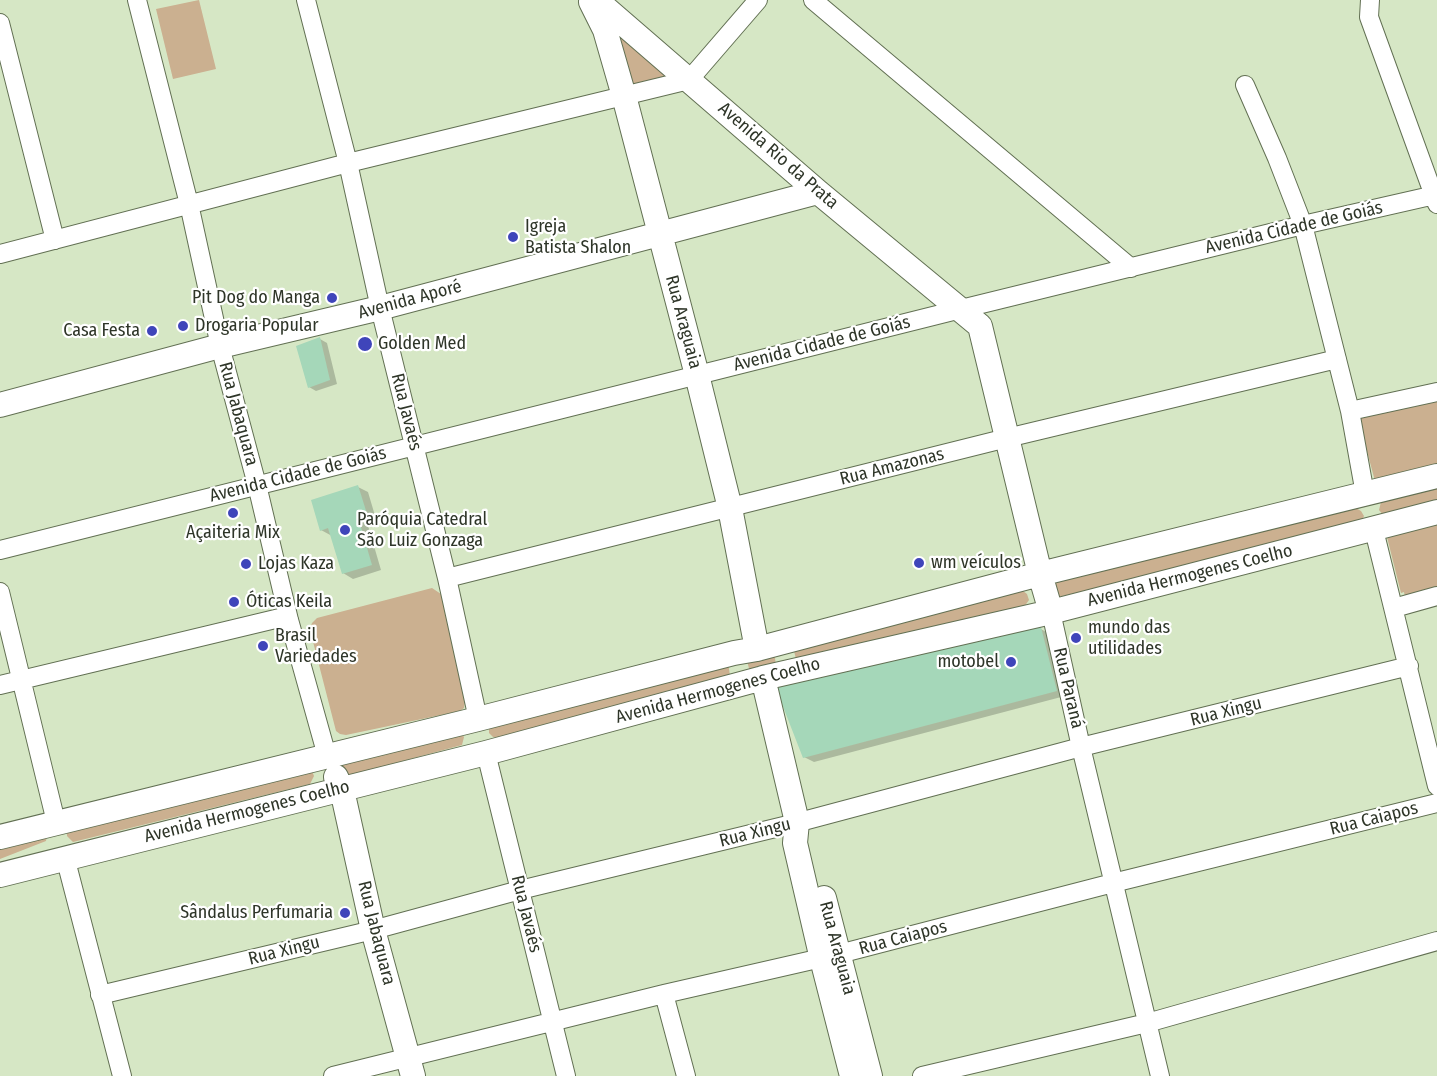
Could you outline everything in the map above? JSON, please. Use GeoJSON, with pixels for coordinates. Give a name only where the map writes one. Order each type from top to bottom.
{"type":"FeatureCollection","features":[{"type":"Feature","properties":{"kind":"main road","name":"Rua Araguaia"},"geometry":{"type":"LineString","coordinates":[[590,0],[605,30],[624,96],[697,375],[730,508],[757,649]]}},
{"type":"Feature","properties":{"kind":"main road","name":"Avenida Rio da Prata"},"geometry":{"type":"LineString","coordinates":[[596,0],[819,192],[961,309]]}},
{"type":"Feature","properties":{"kind":"main road","name":"Avenida Aporé"},"geometry":{"type":"LineString","coordinates":[[0,405],[819,192]]}},
{"type":"Feature","properties":{"kind":"main road","name":"Rua Paraná"},"geometry":{"type":"LineString","coordinates":[[961,309],[980,326],[1051,612]]}},
{"type":"Feature","properties":{"kind":"main road","name":"Avenida Hermogenes Coelho"},"geometry":{"type":"LineString","coordinates":[[0,837],[757,649],[1040,574],[1437,476]]}},
{"type":"Feature","properties":{"kind":"main road"},"geometry":{"type":"LineString","coordinates":[[1365,494],[1374,530]]}},
{"type":"Feature","properties":{"kind":"main road","name":"Avenida Hermogenes Coelho"},"geometry":{"type":"LineString","coordinates":[[0,874],[342,790],[763,678],[1051,612],[1437,512]]}},
{"type":"Feature","properties":{"kind":"main road"},"geometry":{"type":"LineString","coordinates":[[757,649],[768,650],[776,662],[772,674],[763,678]]}},
{"type":"Feature","properties":{"kind":"main road","name":"Rua Araguaia"},"geometry":{"type":"LineString","coordinates":[[763,678],[797,822],[807,836],[852,1076]]}},
{"type":"Feature","properties":{"kind":"main road"},"geometry":{"type":"LineString","coordinates":[[478,719],[486,753]]}},
{"type":"Feature","properties":{"kind":"main road","name":"Rua Jabaquara"},"geometry":{"type":"LineString","coordinates":[[327,756],[342,790],[373,930],[411,1066]]}},
{"type":"Feature","properties":{"kind":"main road"},"geometry":{"type":"LineString","coordinates":[[0,874],[14,860],[53,840],[57,829],[56,822]]}},
{"type":"Feature","properties":{"kind":"main road","name":"Rua Araguaia"},"geometry":{"type":"LineString","coordinates":[[830,956],[870,1076]]}},
{"type":"Feature","properties":{"kind":"street","name":"Rua Jabaquara"},"geometry":{"type":"LineString","coordinates":[[137,0],[189,204],[220,346],[258,485],[288,616],[327,756]]}},
{"type":"Feature","properties":{"kind":"street","name":"Rua Javaés"},"geometry":{"type":"LineString","coordinates":[[306,0],[348,163],[380,308],[447,578],[478,719]]}},
{"type":"Feature","properties":{"kind":"street"},"geometry":{"type":"LineString","coordinates":[[0,254],[348,163],[689,80],[758,0]]}},
{"type":"Feature","properties":{"kind":"street"},"geometry":{"type":"LineString","coordinates":[[813,0],[1131,268]]}},
{"type":"Feature","properties":{"kind":"street"},"geometry":{"type":"LineString","coordinates":[[1370,0],[1369,17],[1436,199]]}},
{"type":"Feature","properties":{"kind":"street"},"geometry":{"type":"LineString","coordinates":[[0,23],[55,240]]}},
{"type":"Feature","properties":{"kind":"street"},"geometry":{"type":"LineString","coordinates":[[1245,85],[1303,225],[1350,411],[1365,494]]}},
{"type":"Feature","properties":{"kind":"street","name":"Avenida Cidade de Goiás"},"geometry":{"type":"LineString","coordinates":[[0,550],[1303,225],[1436,199]]}},
{"type":"Feature","properties":{"kind":"street","name":"Rua Amazonas"},"geometry":{"type":"LineString","coordinates":[[447,578],[1007,438],[1337,359]]}},
{"type":"Feature","properties":{"kind":"street"},"geometry":{"type":"LineString","coordinates":[[1350,411],[1437,392]]}},
{"type":"Feature","properties":{"kind":"street"},"geometry":{"type":"LineString","coordinates":[[1374,530],[1437,786]]}},
{"type":"Feature","properties":{"kind":"street"},"geometry":{"type":"LineString","coordinates":[[0,592],[56,822]]}},
{"type":"Feature","properties":{"kind":"street"},"geometry":{"type":"LineString","coordinates":[[1394,608],[1437,596]]}},
{"type":"Feature","properties":{"kind":"street","name":"Rua Paraná"},"geometry":{"type":"LineString","coordinates":[[1051,612],[1160,1076]]}},
{"type":"Feature","properties":{"kind":"street"},"geometry":{"type":"LineString","coordinates":[[0,685],[288,616]]}},
{"type":"Feature","properties":{"kind":"street","name":"Rua Xingu"},"geometry":{"type":"LineString","coordinates":[[100,995],[373,930],[520,890],[797,822],[1081,747],[1409,666]]}},
{"type":"Feature","properties":{"kind":"street","name":"Rua Javaés"},"geometry":{"type":"LineString","coordinates":[[486,753],[566,1076]]}},
{"type":"Feature","properties":{"kind":"street","name":"Rua Caiapos"},"geometry":{"type":"LineString","coordinates":[[333,1076],[411,1066],[552,1021],[830,956],[1437,803]]}},
{"type":"Feature","properties":{"kind":"street"},"geometry":{"type":"LineString","coordinates":[[65,857],[122,1076]]}},
{"type":"Feature","properties":{"kind":"street"},"geometry":{"type":"LineString","coordinates":[[922,1076],[1147,1023],[1437,941]]}},
{"type":"Feature","properties":{"kind":"street"},"geometry":{"type":"LineString","coordinates":[[664,993],[686,1076]]}},
{"type":"Feature","properties":{"kind":"shaded area"},"geometry":{"type":"Polygon","coordinates":[[[199,0],[216,69],[173,79],[156,9],[199,0]]]}},
{"type":"Feature","properties":{"kind":"shaded area"},"geometry":{"type":"Polygon","coordinates":[[[622,35],[666,75],[665,77],[636,85],[632,83],[615,38],[622,35]]]}},
{"type":"Feature","properties":{"kind":"shaded area"},"geometry":{"type":"Polygon","coordinates":[[[1437,397],[1437,464],[1375,481],[1358,418],[1437,397]]]}},
{"type":"Feature","properties":{"kind":"shaded area"},"geometry":{"type":"Polygon","coordinates":[[[1437,488],[1437,501],[1383,515],[1379,510],[1381,502],[1437,488]]]}},
{"type":"Feature","properties":{"kind":"shaded area"},"geometry":{"type":"Polygon","coordinates":[[[1356,508],[1364,516],[1360,525],[1058,597],[1055,582],[1356,508]]]}},
{"type":"Feature","properties":{"kind":"shaded area"},"geometry":{"type":"Polygon","coordinates":[[[1437,521],[1437,588],[1405,597],[1404,592],[1401,593],[1387,537],[1437,521]]]}},
{"type":"Feature","properties":{"kind":"shaded area"},"geometry":{"type":"Polygon","coordinates":[[[432,588],[441,594],[465,702],[464,708],[460,711],[346,735],[340,734],[336,731],[310,630],[312,623],[317,618],[432,588]]]}},
{"type":"Feature","properties":{"kind":"shaded area"},"geometry":{"type":"Polygon","coordinates":[[[1023,591],[1029,600],[1024,607],[797,663],[793,647],[1023,591]]]}},
{"type":"Feature","properties":{"kind":"shaded area"},"geometry":{"type":"Polygon","coordinates":[[[772,653],[776,666],[750,672],[747,661],[772,653]]]}},
{"type":"Feature","properties":{"kind":"shaded area"},"geometry":{"type":"Polygon","coordinates":[[[728,662],[730,676],[498,738],[489,733],[489,727],[728,662]]]}},
{"type":"Feature","properties":{"kind":"shaded area"},"geometry":{"type":"Polygon","coordinates":[[[461,733],[464,737],[462,745],[351,775],[346,774],[343,769],[343,764],[461,733]]]}},
{"type":"Feature","properties":{"kind":"shaded area"},"geometry":{"type":"Polygon","coordinates":[[[312,771],[314,776],[310,784],[73,842],[67,836],[67,832],[312,771]]]}},
{"type":"Feature","properties":{"kind":"shaded area"},"geometry":{"type":"Polygon","coordinates":[[[47,835],[46,841],[0,859],[0,842],[47,835]]]}},
{"type":"Feature","properties":{"kind":"building"},"geometry":{"type":"Polygon","coordinates":[[[320,337],[330,380],[308,388],[296,346],[320,337]]]}},
{"type":"Feature","properties":{"kind":"building","name":"Paróquia Catedral São Luiz Gonzaga"},"geometry":{"type":"Polygon","coordinates":[[[358,485],[367,514],[358,517],[372,565],[342,574],[328,528],[320,531],[311,500],[358,485]]]}},
{"type":"Feature","properties":{"kind":"building"},"geometry":{"type":"Polygon","coordinates":[[[1041,627],[1057,691],[803,758],[775,686],[1041,627]]]}},
{"type":"Feature","properties":{"kind":"place","name":"Igreja Batista Shalon"},"geometry":{"type":"Point","coordinates":[513,237]}},
{"type":"Feature","properties":{"kind":"place","name":"Pit Dog do Manga"},"geometry":{"type":"Point","coordinates":[332,298]}},
{"type":"Feature","properties":{"kind":"place","name":"Drogaria Popular"},"geometry":{"type":"Point","coordinates":[183,326]}},
{"type":"Feature","properties":{"kind":"place","name":"Casa Festa"},"geometry":{"type":"Point","coordinates":[152,331]}},
{"type":"Feature","properties":{"kind":"place","name":"Golden Med"},"geometry":{"type":"Point","coordinates":[365,344]}},
{"type":"Feature","properties":{"kind":"place","name":"Açaiteria Mix"},"geometry":{"type":"Point","coordinates":[233,513]}},
{"type":"Feature","properties":{"kind":"place","name":"Paróquia Catedral São Luiz Gonzaga"},"geometry":{"type":"Point","coordinates":[345,530]}},
{"type":"Feature","properties":{"kind":"place","name":"wm veículos"},"geometry":{"type":"Point","coordinates":[919,563]}},
{"type":"Feature","properties":{"kind":"place","name":"Lojas Kaza"},"geometry":{"type":"Point","coordinates":[246,564]}},
{"type":"Feature","properties":{"kind":"place","name":"Óticas Keila"},"geometry":{"type":"Point","coordinates":[234,602]}},
{"type":"Feature","properties":{"kind":"place","name":"mundo das utilidades"},"geometry":{"type":"Point","coordinates":[1076,638]}},
{"type":"Feature","properties":{"kind":"place","name":"Brasil Variedades"},"geometry":{"type":"Point","coordinates":[263,646]}},
{"type":"Feature","properties":{"kind":"place","name":"motobel"},"geometry":{"type":"Point","coordinates":[1011,662]}},
{"type":"Feature","properties":{"kind":"place","name":"Sândalus Perfumaria"},"geometry":{"type":"Point","coordinates":[345,913]}}]}
